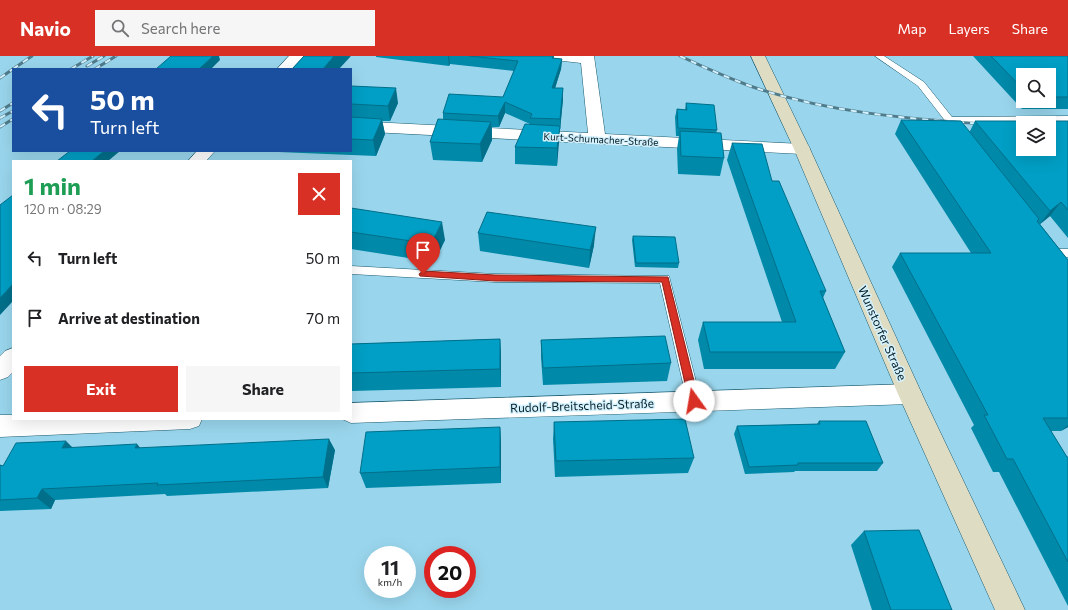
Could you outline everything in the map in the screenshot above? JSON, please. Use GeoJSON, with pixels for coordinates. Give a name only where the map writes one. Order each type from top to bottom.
{"type":"FeatureCollection","features":[{"type":"Feature","properties":{"kind":"street"},"geometry":{"type":"LineString","coordinates":[[285,68],[297,56]]}},
{"type":"Feature","properties":{"kind":"street"},"geometry":{"type":"LineString","coordinates":[[551,56],[588,58],[597,138]]}},
{"type":"Feature","properties":{"kind":"street","name":"Wunstorfer Straße"},"geometry":{"type":"LineString","coordinates":[[758,56],[802,149],[910,394],[1010,610]]}},
{"type":"Feature","properties":{"kind":"street","name":"Kurt-Schumacher-Straße"},"geometry":{"type":"LineString","coordinates":[[352,126],[802,149]]}},
{"type":"Feature","properties":{"kind":"street"},"geometry":{"type":"LineString","coordinates":[[197,160],[206,152]]}},
{"type":"Feature","properties":{"kind":"street"},"geometry":{"type":"LineString","coordinates":[[0,371],[12,358]]}},
{"type":"Feature","properties":{"kind":"street","name":"Rudolf-Breitscheid-Straße"},"geometry":{"type":"LineString","coordinates":[[352,413],[910,394]]}},
{"type":"Feature","properties":{"kind":"street"},"geometry":{"type":"LineString","coordinates":[[0,426],[163,420]]}},
{"type":"Feature","properties":{"kind":"lane"},"geometry":{"type":"LineString","coordinates":[[879,56],[921,84],[965,140]]}},
{"type":"Feature","properties":{"kind":"lane"},"geometry":{"type":"LineString","coordinates":[[949,120],[1068,119]]}},
{"type":"Feature","properties":{"kind":"lane"},"geometry":{"type":"LineString","coordinates":[[1060,263],[1050,250],[1068,253]]}},
{"type":"Feature","properties":{"kind":"lane"},"geometry":{"type":"LineString","coordinates":[[352,270],[495,278],[665,279],[694,401]]}},
{"type":"Feature","properties":{"kind":"building"},"geometry":{"type":"Polygon","coordinates":[[[171,56],[213,56],[200,68],[157,68],[171,56]]]}},
{"type":"Feature","properties":{"kind":"building"},"geometry":{"type":"Polygon","coordinates":[[[304,56],[334,56],[324,68],[293,68],[304,56]]]}},
{"type":"Feature","properties":{"kind":"building"},"geometry":{"type":"Polygon","coordinates":[[[469,56],[553,56],[552,58],[562,59],[552,88],[563,88],[560,119],[530,118],[532,114],[505,102],[498,116],[443,113],[449,94],[503,97],[518,61],[469,56]]]}},
{"type":"Feature","properties":{"kind":"building"},"geometry":{"type":"Polygon","coordinates":[[[991,56],[1068,56],[1068,97],[1056,97],[1056,68],[1016,68],[1016,82],[991,56]]]}},
{"type":"Feature","properties":{"kind":"building"},"geometry":{"type":"Polygon","coordinates":[[[352,86],[396,88],[388,106],[352,104],[352,86]]]}},
{"type":"Feature","properties":{"kind":"building"},"geometry":{"type":"Polygon","coordinates":[[[686,103],[714,105],[717,130],[678,128],[677,109],[687,110],[686,103]]]}},
{"type":"Feature","properties":{"kind":"building"},"geometry":{"type":"Polygon","coordinates":[[[352,117],[382,119],[373,140],[352,139],[352,117]]]}},
{"type":"Feature","properties":{"kind":"building"},"geometry":{"type":"Polygon","coordinates":[[[438,119],[491,122],[480,144],[430,142],[438,119]]]}},
{"type":"Feature","properties":{"kind":"building"},"geometry":{"type":"Polygon","coordinates":[[[901,120],[961,121],[1039,219],[1037,221],[1068,260],[1068,418],[1043,418],[1068,457],[1068,562],[1013,459],[1007,459],[984,415],[988,415],[900,253],[991,253],[901,120]]]}},
{"type":"Feature","properties":{"kind":"building"},"geometry":{"type":"Polygon","coordinates":[[[975,121],[1016,121],[1016,156],[1056,156],[1056,121],[1068,121],[1068,210],[1061,202],[1050,211],[975,121]]]}},
{"type":"Feature","properties":{"kind":"building"},"geometry":{"type":"Polygon","coordinates":[[[525,124],[560,126],[557,148],[515,147],[525,124]]]}},
{"type":"Feature","properties":{"kind":"building"},"geometry":{"type":"Polygon","coordinates":[[[680,131],[721,133],[724,158],[681,156],[680,131]]]}},
{"type":"Feature","properties":{"kind":"building"},"geometry":{"type":"Polygon","coordinates":[[[732,143],[762,144],[772,181],[779,181],[826,291],[820,291],[845,352],[710,352],[703,322],[796,322],[732,143]]]}},
{"type":"Feature","properties":{"kind":"building"},"geometry":{"type":"Polygon","coordinates":[[[69,152],[103,152],[93,160],[58,160],[69,152]]]}},
{"type":"Feature","properties":{"kind":"building"},"geometry":{"type":"Polygon","coordinates":[[[12,196],[12,285],[0,298],[0,205],[12,196]]]}},
{"type":"Feature","properties":{"kind":"building"},"geometry":{"type":"Polygon","coordinates":[[[352,208],[442,222],[431,244],[352,232],[352,208]]]}},
{"type":"Feature","properties":{"kind":"building"},"geometry":{"type":"Polygon","coordinates":[[[487,212],[596,227],[590,250],[478,233],[487,212]]]}},
{"type":"Feature","properties":{"kind":"building"},"geometry":{"type":"Polygon","coordinates":[[[633,236],[675,237],[679,263],[636,263],[633,236]]]}},
{"type":"Feature","properties":{"kind":"building"},"geometry":{"type":"Polygon","coordinates":[[[665,336],[671,363],[543,368],[541,340],[665,336]]]}},
{"type":"Feature","properties":{"kind":"building"},"geometry":{"type":"Polygon","coordinates":[[[500,339],[500,369],[352,373],[352,344],[500,339]]]}},
{"type":"Feature","properties":{"kind":"building"},"geometry":{"type":"Polygon","coordinates":[[[685,419],[694,458],[556,461],[554,422],[685,419]]]}},
{"type":"Feature","properties":{"kind":"building"},"geometry":{"type":"Polygon","coordinates":[[[819,421],[866,421],[883,463],[798,463],[798,465],[749,467],[737,426],[820,424],[819,421]]]}},
{"type":"Feature","properties":{"kind":"building"},"geometry":{"type":"Polygon","coordinates":[[[500,427],[500,467],[360,473],[366,432],[500,427]]]}},
{"type":"Feature","properties":{"kind":"building"},"geometry":{"type":"Polygon","coordinates":[[[329,439],[323,477],[42,489],[37,498],[0,500],[0,465],[3,466],[16,443],[66,441],[62,448],[137,444],[135,448],[329,439]]]}},
{"type":"Feature","properties":{"kind":"building"},"geometry":{"type":"Polygon","coordinates":[[[919,530],[952,610],[891,610],[864,531],[919,530]]]}},
{"type":"Feature","properties":{"kind":"railway"},"geometry":{"type":"LineString","coordinates":[[14,68],[32,56]]}},
{"type":"Feature","properties":{"kind":"railway"},"geometry":{"type":"LineString","coordinates":[[73,68],[93,56]]}},
{"type":"Feature","properties":{"kind":"railway"},"geometry":{"type":"LineString","coordinates":[[87,66],[104,56]]}},
{"type":"Feature","properties":{"kind":"railway"},"geometry":{"type":"LineString","coordinates":[[97,68],[116,56]]}},
{"type":"Feature","properties":{"kind":"railway"},"geometry":{"type":"LineString","coordinates":[[680,56],[750,86],[807,102],[896,117],[986,124]]}},
{"type":"Feature","properties":{"kind":"railway"},"geometry":{"type":"LineString","coordinates":[[0,78],[12,70]]}},
{"type":"Feature","properties":{"kind":"railway"},"geometry":{"type":"LineString","coordinates":[[0,111],[12,104]]}},
{"type":"Feature","properties":{"kind":"railway"},"geometry":{"type":"LineString","coordinates":[[0,118],[12,112]]}},
{"type":"Feature","properties":{"kind":"railway"},"geometry":{"type":"LineString","coordinates":[[0,127],[12,120]]}},
{"type":"Feature","properties":{"kind":"route"},"geometry":{"type":"LineString","coordinates":[[423,274],[495,278],[665,279],[694,401]]}}]}
